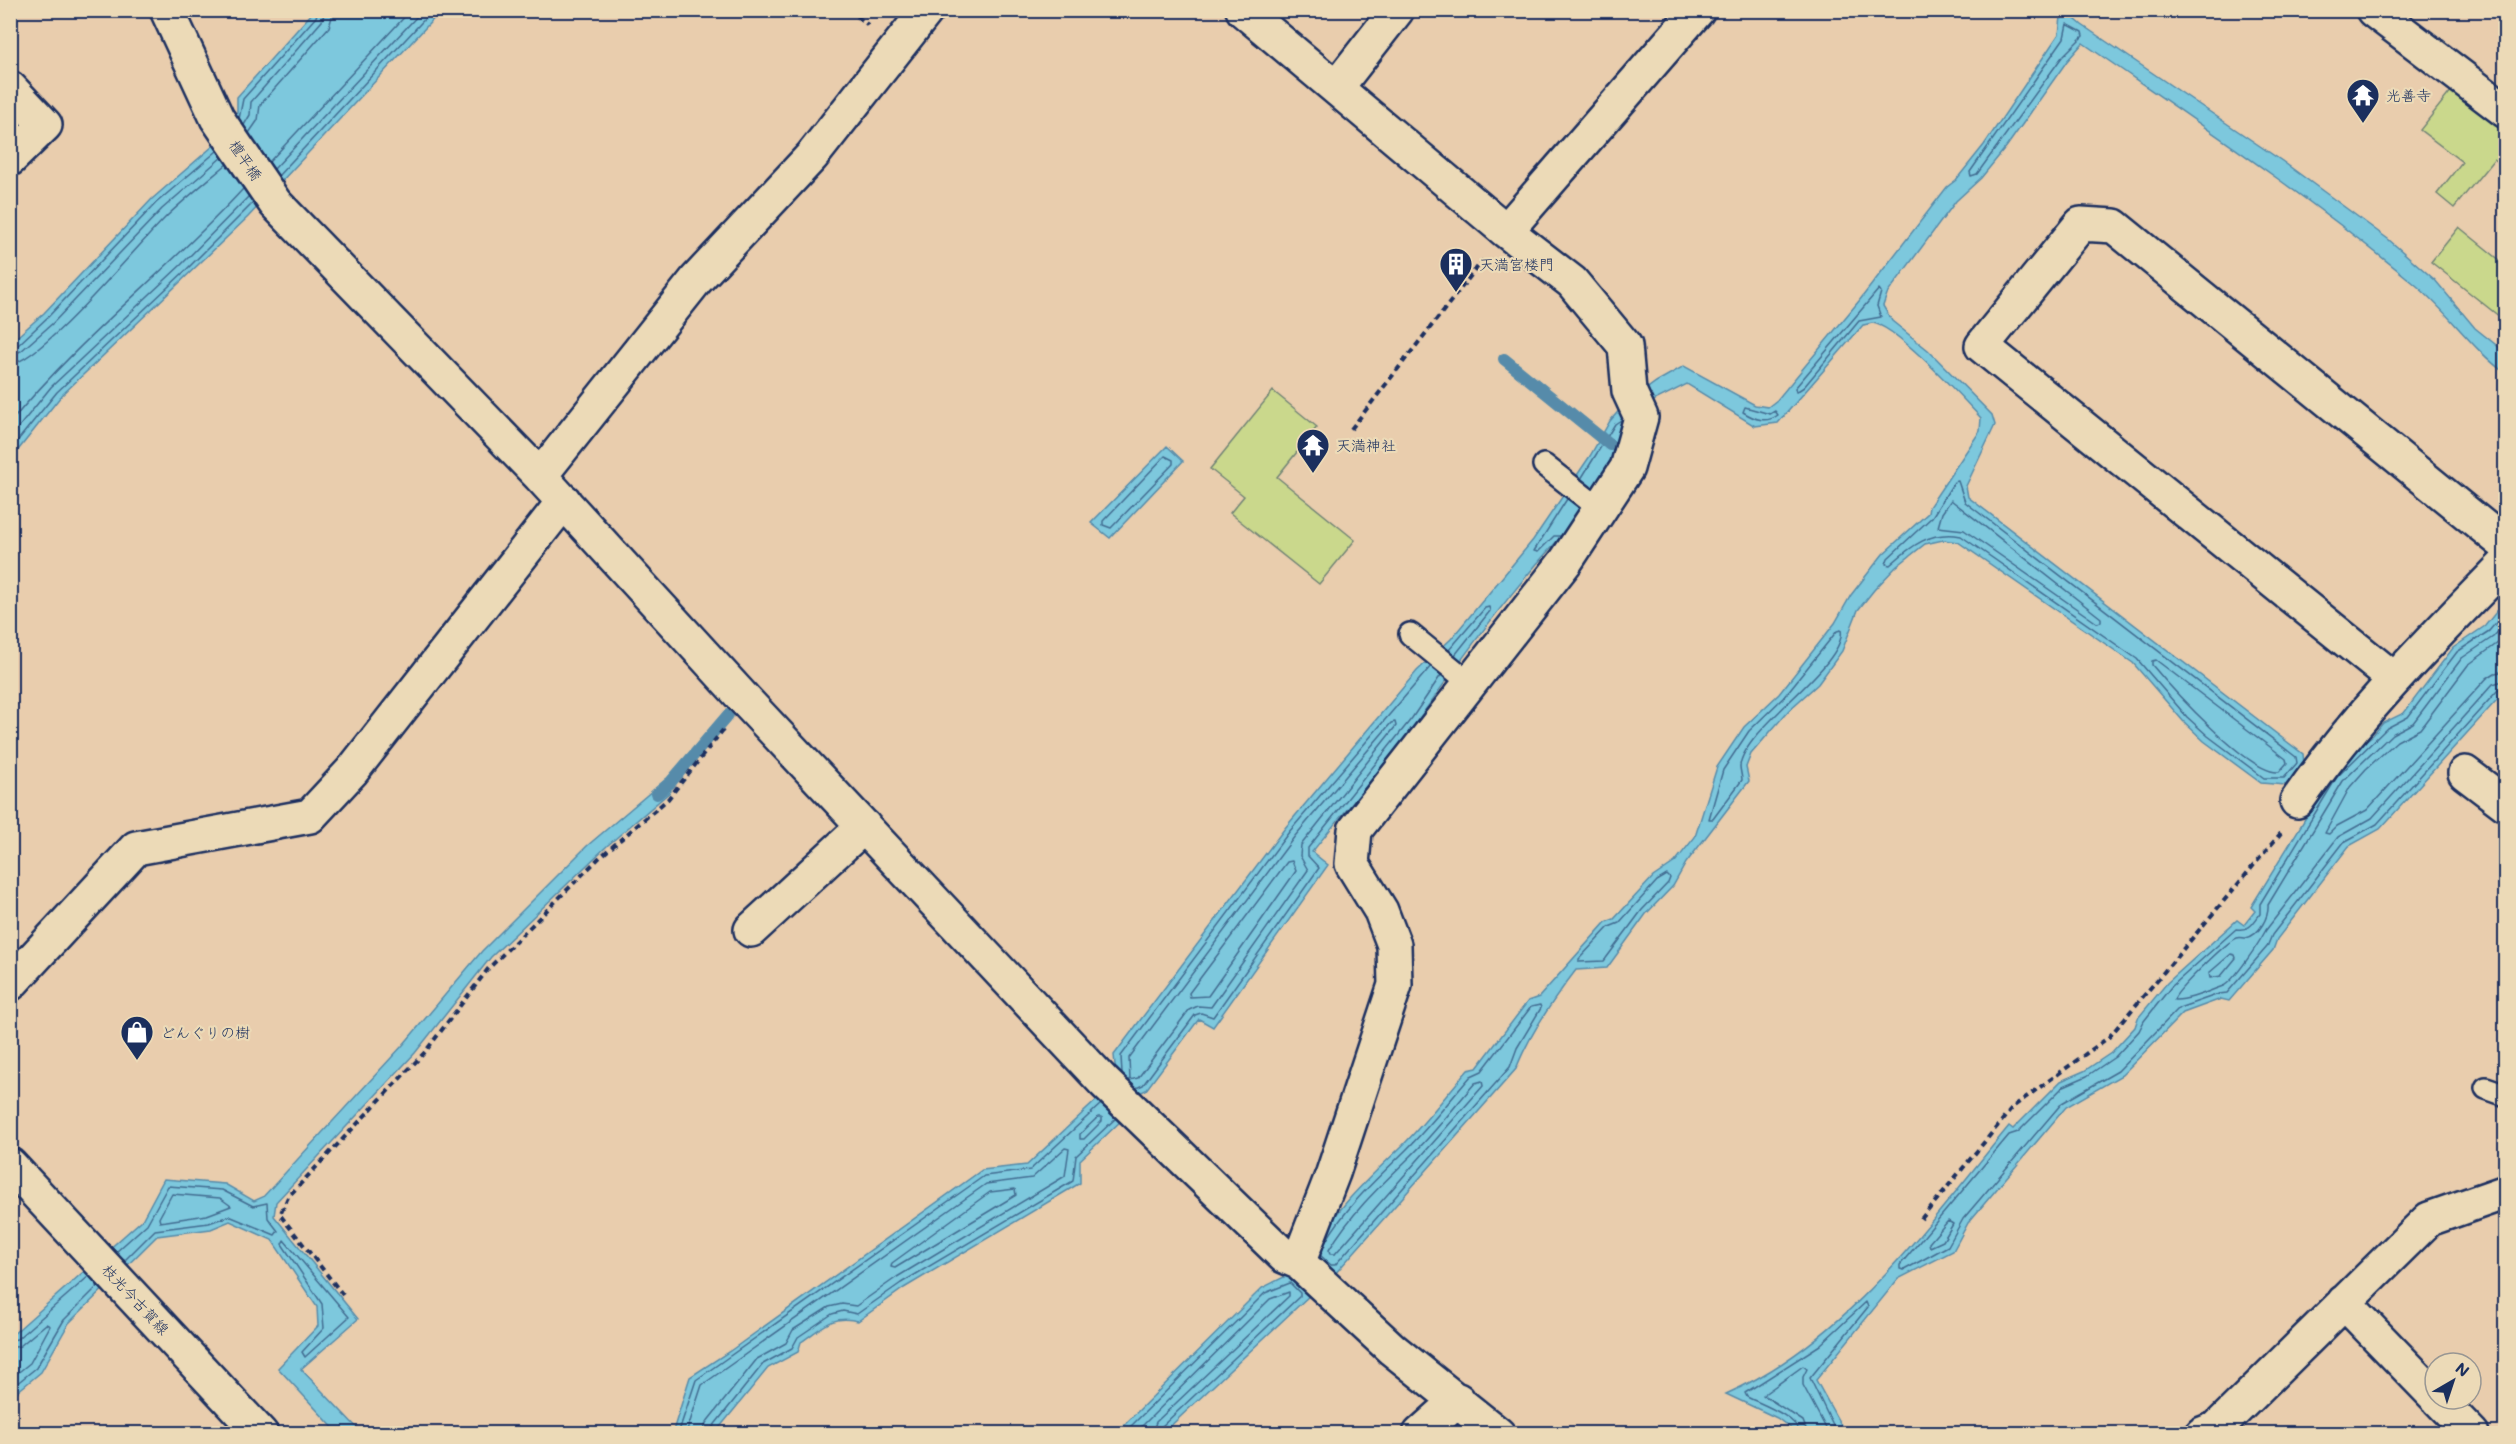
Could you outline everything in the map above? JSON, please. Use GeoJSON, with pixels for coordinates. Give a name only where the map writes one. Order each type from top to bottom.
{"type":"FeatureCollection","features":[{"type":"Feature","properties":{"kind":"street","name":"檀平橋"},"geometry":{"type":"LineString","coordinates":[[167,10],[217,117],[275,203],[564,501],[739,689],[746,701],[1104,1082],[1291,1259],[1323,1284],[1392,1349],[1498,1434]]}},
{"type":"Feature","properties":{"kind":"street"},"geometry":{"type":"LineString","coordinates":[[540,476],[696,280],[812,156],[927,10]]}},
{"type":"Feature","properties":{"kind":"street"},"geometry":{"type":"LineString","coordinates":[[1244,10],[1506,231],[1572,282],[1605,319],[1625,346],[1635,404],[1627,468],[1566,561],[1355,830],[1352,864],[1381,911],[1394,945],[1395,985],[1333,1173],[1302,1253],[1291,1259]]}},
{"type":"Feature","properties":{"kind":"street"},"geometry":{"type":"LineString","coordinates":[[1336,88],[1397,10]]}},
{"type":"Feature","properties":{"kind":"street"},"geometry":{"type":"LineString","coordinates":[[1506,231],[1698,10]]}},
{"type":"Feature","properties":{"kind":"street"},"geometry":{"type":"LineString","coordinates":[[2392,16],[2505,111]]}},
{"type":"Feature","properties":{"kind":"street"},"geometry":{"type":"LineString","coordinates":[[10,88],[45,125],[10,159]]}},
{"type":"Feature","properties":{"kind":"street"},"geometry":{"type":"LineString","coordinates":[[2394,679],[1982,346],[2081,224],[2114,225],[2505,545]]}},
{"type":"Feature","properties":{"kind":"street"},"geometry":{"type":"LineString","coordinates":[[10,984],[136,848],[310,816],[352,771],[564,501]]}},
{"type":"Feature","properties":{"kind":"street"},"geometry":{"type":"LineString","coordinates":[[2297,801],[2318,770],[2394,679],[2505,563]]}},
{"type":"Feature","properties":{"kind":"street"},"geometry":{"type":"LineString","coordinates":[[2465,773],[2505,804]]}},
{"type":"Feature","properties":{"kind":"street"},"geometry":{"type":"LineString","coordinates":[[751,930],[864,826]]}},
{"type":"Feature","properties":{"kind":"street","name":"枝光今古賀線"},"geometry":{"type":"LineString","coordinates":[[10,1165],[261,1434]]}},
{"type":"Feature","properties":{"kind":"street"},"geometry":{"type":"LineString","coordinates":[[2202,1434],[2217,1428],[2428,1219],[2505,1192]]}},
{"type":"Feature","properties":{"kind":"street"},"geometry":{"type":"LineString","coordinates":[[2344,1302],[2423,1384]]}},
{"type":"Feature","properties":{"kind":"street"},"geometry":{"type":"LineString","coordinates":[[1420,1434],[1458,1400]]}},
{"type":"Feature","properties":{"kind":"street"},"geometry":{"type":"LineString","coordinates":[[2450,1411],[2472,1434]]}},
{"type":"Feature","properties":{"kind":"lane"},"geometry":{"type":"LineString","coordinates":[[1544,465],[1600,509]]}},
{"type":"Feature","properties":{"kind":"lane"},"geometry":{"type":"LineString","coordinates":[[1410,634],[1470,683]]}},
{"type":"Feature","properties":{"kind":"path"},"geometry":{"type":"LineString","coordinates":[[1351,429],[1506,231]]}},
{"type":"Feature","properties":{"kind":"path"},"geometry":{"type":"LineString","coordinates":[[343,1295],[280,1215],[288,1197],[425,1052],[488,969],[599,858],[668,799],[746,701]]}},
{"type":"Feature","properties":{"kind":"path"},"geometry":{"type":"LineString","coordinates":[[1921,1219],[2014,1106],[2109,1037],[2295,817],[2297,801]]}},
{"type":"Feature","properties":{"kind":"green space"},"geometry":{"type":"Polygon","coordinates":[[[2451,91],[2506,133],[2505,167],[2494,159],[2454,208],[2437,194],[2462,162],[2420,130],[2451,91]]]}},
{"type":"Feature","properties":{"kind":"green space"},"geometry":{"type":"Polygon","coordinates":[[[2459,227],[2501,261],[2505,256],[2505,321],[2431,262],[2459,227]]]}},
{"type":"Feature","properties":{"kind":"green space"},"geometry":{"type":"Polygon","coordinates":[[[1273,391],[1317,427],[1277,477],[1355,540],[1319,584],[1230,513],[1244,496],[1210,469],[1273,391]]]}},
{"type":"Feature","properties":{"kind":"water"},"geometry":{"type":"Polygon","coordinates":[[[314,11],[441,11],[248,217],[61,396],[11,459],[10,343],[44,313],[152,199],[213,146],[237,112],[237,97],[314,11]]]}},
{"type":"Feature","properties":{"kind":"water"},"geometry":{"type":"Polygon","coordinates":[[[2065,11],[2073,11],[2070,15],[2082,25],[2282,161],[2388,239],[2435,280],[2475,328],[2505,352],[2505,373],[2480,352],[2424,292],[2372,249],[2250,159],[2083,43],[2067,61],[2007,146],[1981,178],[1956,201],[1887,294],[1883,306],[1892,321],[1928,350],[1992,415],[1995,425],[1966,486],[1968,497],[2303,754],[2304,764],[2286,785],[2261,783],[2204,741],[2183,721],[2133,663],[1958,542],[1943,540],[1925,544],[1896,567],[1858,610],[1842,651],[1818,684],[1789,710],[1751,754],[1746,767],[1749,781],[1686,863],[1673,886],[1646,914],[1607,968],[1576,970],[1542,1018],[1516,1069],[1334,1275],[1311,1254],[1330,1223],[1363,1184],[1411,1137],[1468,1070],[1477,1068],[1528,1001],[1539,997],[1606,922],[1614,919],[1653,877],[1675,862],[1695,837],[1717,767],[1744,727],[1779,694],[1835,623],[1851,595],[1883,554],[1928,513],[1929,507],[1980,431],[1981,418],[1945,380],[1912,348],[1883,327],[1872,323],[1863,325],[1778,423],[1755,426],[1687,384],[1653,401],[1629,425],[1600,489],[1561,549],[1558,540],[1520,583],[1392,754],[1312,852],[1328,865],[1213,1027],[1199,1019],[1146,1090],[1137,1094],[1124,1118],[1080,1160],[1080,1183],[904,1288],[858,1321],[841,1319],[821,1327],[801,1342],[798,1352],[768,1368],[715,1433],[672,1434],[690,1377],[730,1351],[982,1170],[1027,1165],[1102,1095],[1115,1065],[1114,1055],[1285,828],[1417,671],[1451,639],[1533,540],[1590,456],[1610,421],[1622,407],[1656,382],[1684,366],[1755,405],[1768,407],[1777,400],[1859,301],[1947,187],[1956,180],[1984,145],[2059,34],[2061,17],[2065,11]]]}},
{"type":"Feature","properties":{"kind":"water"},"geometry":{"type":"Polygon","coordinates":[[[1167,446],[1183,461],[1110,538],[1091,523],[1167,446]]]}},
{"type":"Feature","properties":{"kind":"water"},"geometry":{"type":"Polygon","coordinates":[[[2505,601],[2505,691],[2380,829],[2349,846],[2277,939],[2273,950],[2229,1001],[2221,999],[2183,1013],[2122,1075],[2066,1107],[1968,1223],[1953,1251],[1898,1279],[1816,1380],[1845,1433],[1797,1433],[1777,1418],[1726,1394],[1770,1371],[1810,1344],[1847,1312],[1915,1240],[2009,1126],[2013,1129],[2061,1081],[2084,1071],[2111,1053],[2135,1027],[2138,1018],[2167,983],[2237,920],[2244,925],[2255,911],[2251,907],[2313,806],[2351,752],[2373,735],[2383,723],[2404,713],[2453,648],[2485,626],[2505,601]]]}},
{"type":"Feature","properties":{"kind":"water"},"geometry":{"type":"Polygon","coordinates":[[[666,779],[671,791],[608,845],[491,957],[415,1053],[276,1202],[274,1216],[358,1319],[301,1369],[362,1433],[338,1433],[278,1368],[318,1326],[317,1307],[272,1240],[230,1221],[211,1229],[157,1236],[69,1323],[41,1372],[11,1397],[11,1336],[142,1220],[164,1179],[225,1184],[254,1201],[263,1197],[403,1045],[482,951],[587,846],[666,779]]]}},
{"type":"Feature","properties":{"kind":"water"},"geometry":{"type":"Polygon","coordinates":[[[1290,1274],[1311,1294],[1163,1433],[1115,1434],[1262,1288],[1290,1274]]]}},
{"type":"Feature","properties":{"kind":"waterway"},"geometry":{"type":"LineString","coordinates":[[1504,359],[1610,445]]}},
{"type":"Feature","properties":{"kind":"waterway"},"geometry":{"type":"LineString","coordinates":[[657,794],[669,784],[728,715]]}},
{"type":"Feature","properties":{"kind":"place","name":"光善寺"},"geometry":{"type":"Point","coordinates":[2363,124]}},
{"type":"Feature","properties":{"kind":"place","name":"天満宮楼門"},"geometry":{"type":"Point","coordinates":[1456,293]}},
{"type":"Feature","properties":{"kind":"place","name":"天満神社"},"geometry":{"type":"Point","coordinates":[1313,474]}},
{"type":"Feature","properties":{"kind":"place","name":"どんぐりの樹"},"geometry":{"type":"Point","coordinates":[137,1061]}}]}
